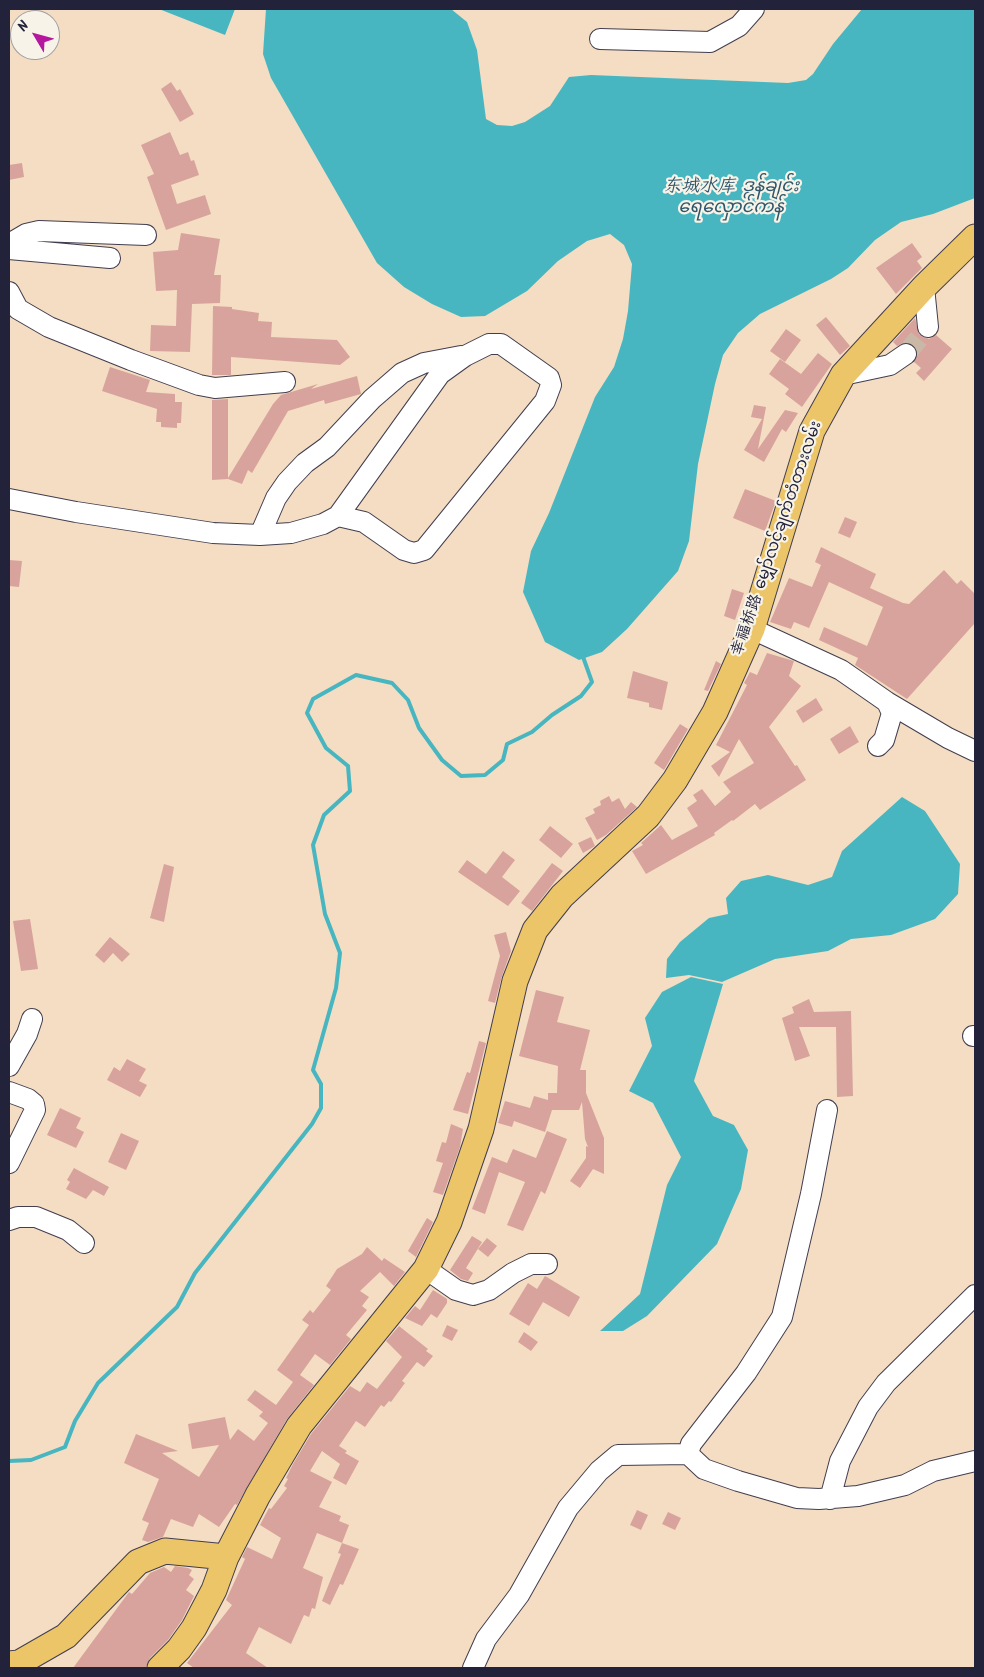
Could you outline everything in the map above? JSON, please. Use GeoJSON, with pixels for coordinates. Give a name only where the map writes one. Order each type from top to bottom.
{"type":"FeatureCollection","features":[{"type":"Feature","properties":{"kind":"main road","name":"幸福桥路 မျှော်လင့်ချက်တံတားလမ်း"},"geometry":{"type":"LineString","coordinates":[[160,1668],[179,1649],[194,1628],[214,1590],[226,1557],[299,1426],[426,1269],[449,1222],[481,1130],[515,981],[535,930],[562,896],[648,816],[675,780],[715,712],[752,629],[812,431],[843,375],[924,287],[975,237]]}},
{"type":"Feature","properties":{"kind":"main road"},"geometry":{"type":"LineString","coordinates":[[9,1664],[19,1663],[66,1636],[138,1562],[165,1551],[226,1557]]}},
{"type":"Feature","properties":{"kind":"street"},"geometry":{"type":"LineString","coordinates":[[600,39],[710,42],[740,26],[754,9]]}},
{"type":"Feature","properties":{"kind":"street"},"geometry":{"type":"LineString","coordinates":[[9,244],[26,234],[39,231],[146,235]]}},
{"type":"Feature","properties":{"kind":"street"},"geometry":{"type":"LineString","coordinates":[[9,249],[110,258]]}},
{"type":"Feature","properties":{"kind":"street"},"geometry":{"type":"LineString","coordinates":[[924,287],[928,327]]}},
{"type":"Feature","properties":{"kind":"street"},"geometry":{"type":"LineString","coordinates":[[9,292],[18,309],[49,327],[199,385],[215,388],[285,382]]}},
{"type":"Feature","properties":{"kind":"street"},"geometry":{"type":"LineString","coordinates":[[9,499],[213,534],[260,535],[291,533],[323,524],[338,516],[440,374],[465,356],[488,344],[500,344],[549,378],[551,385],[545,401],[424,550],[414,553],[404,550],[364,522],[338,516]]}},
{"type":"Feature","properties":{"kind":"street"},"geometry":{"type":"LineString","coordinates":[[843,375],[890,365],[906,354]]}},
{"type":"Feature","properties":{"kind":"street"},"geometry":{"type":"LineString","coordinates":[[260,535],[276,498],[287,482],[305,462],[332,442],[372,398],[402,373],[424,363],[465,356]]}},
{"type":"Feature","properties":{"kind":"street"},"geometry":{"type":"LineString","coordinates":[[752,629],[841,670],[887,702],[948,738],[975,751]]}},
{"type":"Feature","properties":{"kind":"street"},"geometry":{"type":"LineString","coordinates":[[878,746],[884,740],[892,712],[887,702]]}},
{"type":"Feature","properties":{"kind":"street"},"geometry":{"type":"LineString","coordinates":[[9,1066],[27,1034],[32,1019]]}},
{"type":"Feature","properties":{"kind":"street"},"geometry":{"type":"LineString","coordinates":[[9,1092],[28,1099],[34,1104],[35,1110],[9,1163]]}},
{"type":"Feature","properties":{"kind":"street"},"geometry":{"type":"LineString","coordinates":[[688,1454],[691,1444],[746,1373],[782,1317],[811,1194],[827,1110]]}},
{"type":"Feature","properties":{"kind":"street"},"geometry":{"type":"LineString","coordinates":[[9,1220],[18,1217],[36,1217],[68,1230],[84,1242]]}},
{"type":"Feature","properties":{"kind":"street"},"geometry":{"type":"LineString","coordinates":[[426,1269],[456,1290],[473,1295],[489,1290],[531,1264],[547,1264]]}},
{"type":"Feature","properties":{"kind":"street"},"geometry":{"type":"LineString","coordinates":[[830,1499],[840,1461],[868,1407],[886,1383],[975,1295]]}},
{"type":"Feature","properties":{"kind":"street"},"geometry":{"type":"LineString","coordinates":[[473,1668],[486,1639],[519,1595],[568,1508],[599,1471],[618,1455],[688,1454],[704,1468],[738,1481],[797,1498],[830,1499],[858,1496],[905,1484],[933,1471],[975,1460]]}},
{"type":"Feature","properties":{"kind":"water"},"geometry":{"type":"Polygon","coordinates":[[[159,9],[235,9],[225,35],[159,9]]]}},
{"type":"Feature","properties":{"kind":"water","name":"东城水库 ဒွန်ချင်း ရေလှောင်ကန်"},"geometry":{"type":"Polygon","coordinates":[[[266,9],[451,9],[467,22],[477,50],[486,119],[497,125],[512,126],[525,122],[550,106],[569,77],[591,75],[788,83],[806,80],[813,74],[833,44],[862,9],[975,9],[975,198],[933,214],[901,222],[875,240],[848,268],[831,279],[760,314],[738,333],[723,355],[715,384],[698,464],[689,541],[678,571],[627,629],[602,652],[579,660],[545,642],[523,592],[531,551],[549,513],[595,397],[614,367],[623,339],[628,311],[632,264],[624,245],[610,234],[587,241],[558,261],[527,291],[485,316],[461,317],[432,304],[404,287],[377,263],[271,78],[263,54],[266,9]]]}},
{"type":"Feature","properties":{"kind":"water"},"geometry":{"type":"Polygon","coordinates":[[[902,797],[925,811],[960,864],[958,894],[935,919],[891,935],[851,939],[828,951],[775,959],[722,982],[689,975],[666,978],[667,959],[680,942],[709,918],[728,914],[726,898],[741,881],[768,875],[808,885],[832,877],[842,851],[902,797]]]}},
{"type":"Feature","properties":{"kind":"water"},"geometry":{"type":"Polygon","coordinates":[[[691,977],[723,984],[694,1081],[713,1116],[734,1125],[748,1150],[741,1189],[717,1244],[647,1316],[623,1331],[600,1331],[640,1294],[667,1185],[681,1157],[653,1103],[629,1091],[652,1046],[645,1018],[662,992],[691,977]]]}},
{"type":"Feature","properties":{"kind":"building"},"geometry":{"type":"Polygon","coordinates":[[[171,82],[177,91],[180,89],[194,114],[180,122],[161,89],[171,82]]]}},
{"type":"Feature","properties":{"kind":"building"},"geometry":{"type":"Polygon","coordinates":[[[170,132],[180,155],[188,152],[191,161],[194,160],[199,175],[171,185],[177,204],[205,195],[211,214],[166,230],[147,177],[154,174],[141,145],[170,132]]]}},
{"type":"Feature","properties":{"kind":"building"},"geometry":{"type":"Polygon","coordinates":[[[22,163],[24,177],[9,180],[9,165],[22,163]]]}},
{"type":"Feature","properties":{"kind":"building"},"geometry":{"type":"Polygon","coordinates":[[[181,233],[220,239],[214,275],[221,275],[220,303],[192,304],[190,352],[150,351],[151,325],[176,326],[177,290],[156,291],[153,252],[178,250],[181,233]]]}},
{"type":"Feature","properties":{"kind":"building"},"geometry":{"type":"Polygon","coordinates":[[[912,243],[922,257],[917,261],[922,268],[896,294],[876,268],[912,243]]]}},
{"type":"Feature","properties":{"kind":"building"},"geometry":{"type":"Polygon","coordinates":[[[213,306],[232,307],[232,309],[259,313],[258,321],[272,322],[271,337],[337,340],[350,357],[340,365],[231,357],[231,375],[212,375],[213,306]]]}},
{"type":"Feature","properties":{"kind":"building"},"geometry":{"type":"Polygon","coordinates":[[[826,317],[850,346],[840,355],[816,325],[826,317]]]}},
{"type":"Feature","properties":{"kind":"building"},"geometry":{"type":"Polygon","coordinates":[[[915,318],[919,334],[929,339],[936,335],[952,349],[924,381],[916,373],[921,368],[914,362],[918,354],[915,347],[906,342],[897,346],[893,342],[915,318]]]}},
{"type":"Feature","properties":{"kind":"building"},"geometry":{"type":"Polygon","coordinates":[[[786,329],[801,340],[785,362],[770,351],[786,329]]]}},
{"type":"Feature","properties":{"kind":"building"},"geometry":{"type":"Polygon","coordinates":[[[818,353],[832,364],[802,407],[785,394],[789,389],[769,374],[780,359],[801,374],[818,353]]]}},
{"type":"Feature","properties":{"kind":"building"},"geometry":{"type":"Polygon","coordinates":[[[110,367],[150,380],[146,392],[175,394],[175,402],[182,402],[181,423],[177,423],[177,428],[161,427],[161,422],[156,422],[157,409],[102,391],[110,367]]]}},
{"type":"Feature","properties":{"kind":"building"},"geometry":{"type":"Polygon","coordinates":[[[357,376],[361,394],[325,404],[324,400],[288,411],[252,473],[248,470],[242,484],[228,479],[212,480],[212,400],[228,399],[228,478],[273,404],[281,395],[318,384],[311,389],[357,376]]]}},
{"type":"Feature","properties":{"kind":"building"},"geometry":{"type":"Polygon","coordinates":[[[754,405],[766,407],[758,449],[785,410],[798,413],[786,432],[782,429],[764,462],[744,450],[762,419],[751,417],[754,405]]]}},
{"type":"Feature","properties":{"kind":"building"},"geometry":{"type":"Polygon","coordinates":[[[745,489],[776,501],[765,531],[733,518],[745,489]]]}},
{"type":"Feature","properties":{"kind":"building"},"geometry":{"type":"Polygon","coordinates":[[[845,517],[857,522],[850,538],[838,533],[845,517]]]}},
{"type":"Feature","properties":{"kind":"building"},"geometry":{"type":"Polygon","coordinates":[[[821,547],[876,574],[870,588],[903,603],[909,604],[944,570],[957,584],[961,580],[975,594],[975,623],[907,699],[855,665],[858,658],[819,640],[824,627],[867,646],[883,607],[829,582],[809,628],[794,622],[791,629],[770,622],[789,578],[812,587],[821,565],[815,562],[821,547]]]}},
{"type":"Feature","properties":{"kind":"building"},"geometry":{"type":"Polygon","coordinates":[[[9,560],[22,561],[19,587],[9,586],[9,560]]]}},
{"type":"Feature","properties":{"kind":"building"},"geometry":{"type":"Polygon","coordinates":[[[732,589],[744,593],[735,620],[724,616],[732,589]]]}},
{"type":"Feature","properties":{"kind":"building"},"geometry":{"type":"Polygon","coordinates":[[[767,653],[794,661],[789,676],[801,686],[769,727],[806,780],[760,810],[755,804],[714,833],[715,835],[646,874],[632,851],[643,845],[641,843],[661,825],[672,840],[698,826],[687,808],[697,801],[693,795],[702,789],[715,806],[731,792],[723,782],[754,763],[739,739],[719,777],[711,766],[730,752],[716,745],[747,685],[744,683],[750,672],[757,675],[767,653]]]}},
{"type":"Feature","properties":{"kind":"building"},"geometry":{"type":"Polygon","coordinates":[[[716,661],[721,664],[708,691],[704,690],[716,661]]]}},
{"type":"Feature","properties":{"kind":"building"},"geometry":{"type":"Polygon","coordinates":[[[633,671],[668,682],[662,710],[649,707],[649,703],[627,698],[633,671]]]}},
{"type":"Feature","properties":{"kind":"building"},"geometry":{"type":"Polygon","coordinates":[[[816,698],[823,710],[803,723],[796,711],[816,698]]]}},
{"type":"Feature","properties":{"kind":"building"},"geometry":{"type":"Polygon","coordinates":[[[680,724],[688,729],[664,770],[654,763],[680,724]]]}},
{"type":"Feature","properties":{"kind":"building"},"geometry":{"type":"Polygon","coordinates":[[[850,726],[859,742],[839,754],[830,739],[850,726]]]}},
{"type":"Feature","properties":{"kind":"building"},"geometry":{"type":"Polygon","coordinates":[[[609,796],[612,802],[619,798],[625,809],[631,802],[637,807],[606,835],[597,840],[585,818],[595,813],[593,809],[601,805],[600,801],[609,796]]]}},
{"type":"Feature","properties":{"kind":"building"},"geometry":{"type":"Polygon","coordinates":[[[550,826],[573,844],[561,858],[539,840],[550,826]]]}},
{"type":"Feature","properties":{"kind":"building"},"geometry":{"type":"Polygon","coordinates":[[[591,837],[595,846],[583,853],[578,843],[591,837]]]}},
{"type":"Feature","properties":{"kind":"building"},"geometry":{"type":"Polygon","coordinates":[[[503,851],[515,860],[502,877],[520,891],[508,906],[458,872],[467,860],[486,874],[503,851]]]}},
{"type":"Feature","properties":{"kind":"building"},"geometry":{"type":"Polygon","coordinates":[[[552,863],[563,871],[532,911],[521,903],[552,863]]]}},
{"type":"Feature","properties":{"kind":"building"},"geometry":{"type":"Polygon","coordinates":[[[164,864],[174,867],[164,922],[150,918],[164,864]]]}},
{"type":"Feature","properties":{"kind":"building"},"geometry":{"type":"Polygon","coordinates":[[[30,919],[38,969],[21,971],[13,921],[30,919]]]}},
{"type":"Feature","properties":{"kind":"building"},"geometry":{"type":"Polygon","coordinates":[[[506,932],[511,951],[495,1003],[488,1001],[500,956],[494,935],[506,932]]]}},
{"type":"Feature","properties":{"kind":"building"},"geometry":{"type":"Polygon","coordinates":[[[110,937],[130,954],[122,962],[113,953],[104,963],[95,955],[110,937]]]}},
{"type":"Feature","properties":{"kind":"building"},"geometry":{"type":"Polygon","coordinates":[[[536,990],[564,997],[557,1022],[590,1030],[580,1070],[586,1070],[586,1093],[604,1138],[604,1174],[593,1169],[580,1188],[570,1181],[586,1158],[586,1146],[588,1147],[585,1139],[582,1102],[579,1110],[552,1110],[545,1132],[514,1121],[512,1127],[498,1123],[505,1101],[530,1108],[534,1096],[548,1100],[548,1093],[557,1093],[558,1066],[519,1056],[536,990]]]}},
{"type":"Feature","properties":{"kind":"building"},"geometry":{"type":"Polygon","coordinates":[[[809,999],[814,1012],[851,1011],[853,1096],[837,1097],[836,1027],[799,1027],[810,1056],[795,1061],[782,1018],[794,1013],[792,1007],[809,999]]]}},
{"type":"Feature","properties":{"kind":"building"},"geometry":{"type":"Polygon","coordinates":[[[479,1041],[486,1043],[468,1114],[453,1110],[467,1072],[470,1073],[479,1041]]]}},
{"type":"Feature","properties":{"kind":"building"},"geometry":{"type":"Polygon","coordinates":[[[127,1059],[146,1069],[139,1081],[147,1085],[140,1097],[107,1080],[114,1067],[120,1071],[127,1059]]]}},
{"type":"Feature","properties":{"kind":"building"},"geometry":{"type":"Polygon","coordinates":[[[60,1108],[81,1118],[76,1128],[84,1132],[76,1148],[47,1135],[60,1108]]]}},
{"type":"Feature","properties":{"kind":"building"},"geometry":{"type":"Polygon","coordinates":[[[451,1124],[463,1129],[460,1147],[443,1195],[433,1192],[443,1163],[436,1161],[442,1142],[446,1143],[451,1124]]]}},
{"type":"Feature","properties":{"kind":"building"},"geometry":{"type":"Polygon","coordinates":[[[547,1131],[567,1139],[545,1194],[541,1191],[523,1231],[507,1225],[525,1182],[499,1172],[485,1214],[472,1209],[492,1157],[507,1163],[513,1149],[536,1158],[547,1131]]]}},
{"type":"Feature","properties":{"kind":"building"},"geometry":{"type":"Polygon","coordinates":[[[121,1133],[139,1141],[126,1170],[108,1162],[121,1133]]]}},
{"type":"Feature","properties":{"kind":"building"},"geometry":{"type":"Polygon","coordinates":[[[74,1168],[109,1187],[104,1196],[93,1190],[86,1199],[66,1189],[70,1182],[67,1180],[74,1168]]]}},
{"type":"Feature","properties":{"kind":"building"},"geometry":{"type":"Polygon","coordinates":[[[427,1218],[433,1222],[416,1257],[408,1251],[427,1218]]]}},
{"type":"Feature","properties":{"kind":"building"},"geometry":{"type":"Polygon","coordinates":[[[472,1236],[482,1242],[466,1268],[473,1273],[468,1281],[461,1279],[450,1270],[472,1236]]]}},
{"type":"Feature","properties":{"kind":"building"},"geometry":{"type":"Polygon","coordinates":[[[487,1238],[497,1246],[488,1257],[478,1249],[487,1238]]]}},
{"type":"Feature","properties":{"kind":"building"},"geometry":{"type":"Polygon","coordinates":[[[367,1247],[382,1261],[384,1258],[405,1272],[394,1286],[380,1272],[360,1291],[369,1297],[362,1306],[367,1310],[346,1335],[351,1339],[330,1365],[315,1354],[300,1375],[314,1385],[287,1419],[237,1505],[235,1504],[219,1527],[199,1514],[193,1527],[171,1519],[163,1537],[148,1542],[142,1540],[149,1523],[142,1520],[159,1479],[124,1463],[136,1434],[178,1451],[162,1453],[199,1477],[219,1445],[192,1449],[188,1424],[225,1417],[230,1440],[238,1429],[254,1441],[268,1423],[259,1416],[263,1412],[247,1400],[255,1390],[276,1405],[293,1382],[277,1370],[309,1325],[302,1320],[310,1310],[313,1313],[331,1290],[326,1286],[337,1269],[362,1254],[367,1247]]]}},
{"type":"Feature","properties":{"kind":"building"},"geometry":{"type":"Polygon","coordinates":[[[545,1276],[580,1297],[569,1317],[543,1302],[529,1326],[509,1314],[528,1283],[537,1289],[545,1276]]]}},
{"type":"Feature","properties":{"kind":"building"},"geometry":{"type":"Polygon","coordinates":[[[433,1290],[447,1299],[447,1303],[437,1318],[431,1314],[422,1326],[405,1318],[415,1306],[420,1310],[433,1290]]]}},
{"type":"Feature","properties":{"kind":"building"},"geometry":{"type":"Polygon","coordinates":[[[447,1325],[458,1330],[452,1341],[442,1336],[447,1325]]]}},
{"type":"Feature","properties":{"kind":"building"},"geometry":{"type":"Polygon","coordinates":[[[399,1326],[428,1349],[426,1351],[433,1356],[424,1367],[417,1362],[402,1381],[405,1383],[391,1402],[389,1401],[384,1407],[381,1405],[365,1427],[356,1421],[339,1446],[347,1451],[345,1453],[359,1461],[346,1485],[333,1478],[340,1464],[322,1451],[310,1471],[332,1482],[319,1507],[341,1516],[339,1521],[349,1525],[342,1543],[317,1533],[303,1568],[323,1577],[315,1609],[312,1608],[309,1617],[304,1615],[291,1644],[259,1627],[246,1653],[268,1668],[194,1668],[187,1663],[232,1605],[226,1600],[245,1559],[242,1557],[247,1547],[272,1559],[281,1538],[260,1525],[269,1508],[271,1509],[287,1488],[284,1486],[288,1479],[286,1478],[311,1434],[350,1386],[360,1392],[367,1382],[377,1389],[402,1357],[386,1341],[399,1326]]]}},
{"type":"Feature","properties":{"kind":"building"},"geometry":{"type":"Polygon","coordinates":[[[524,1332],[538,1342],[531,1351],[518,1342],[524,1332]]]}},
{"type":"Feature","properties":{"kind":"building"},"geometry":{"type":"Polygon","coordinates":[[[637,1510],[648,1515],[641,1530],[630,1525],[637,1510]]]}},
{"type":"Feature","properties":{"kind":"building"},"geometry":{"type":"Polygon","coordinates":[[[668,1512],[681,1518],[675,1530],[662,1524],[668,1512]]]}},
{"type":"Feature","properties":{"kind":"building"},"geometry":{"type":"Polygon","coordinates":[[[342,1543],[359,1549],[343,1585],[340,1584],[330,1605],[322,1601],[341,1554],[338,1553],[342,1543]]]}},
{"type":"Feature","properties":{"kind":"building"},"geometry":{"type":"Polygon","coordinates":[[[175,1566],[192,1570],[189,1575],[194,1579],[186,1590],[194,1596],[182,1620],[168,1640],[150,1658],[146,1668],[73,1668],[129,1592],[132,1594],[150,1573],[164,1567],[171,1572],[175,1566]]]}},
{"type":"Feature","properties":{"kind":"waterway"},"geometry":{"type":"LineString","coordinates":[[9,1461],[31,1460],[65,1447],[75,1421],[98,1383],[177,1307],[195,1273],[312,1124],[321,1108],[321,1084],[313,1070],[336,988],[340,953],[325,914],[313,845],[324,815],[350,791],[348,766],[326,748],[307,713],[313,699],[356,675],[392,683],[408,700],[419,728],[442,760],[461,776],[485,775],[503,760],[507,744],[532,732],[552,715],[581,696],[592,682],[582,654]]}},
{"type":"Feature","properties":{"kind":"tunnel"},"geometry":{"type":"LineString","coordinates":[[906,354],[928,327]]}}]}
